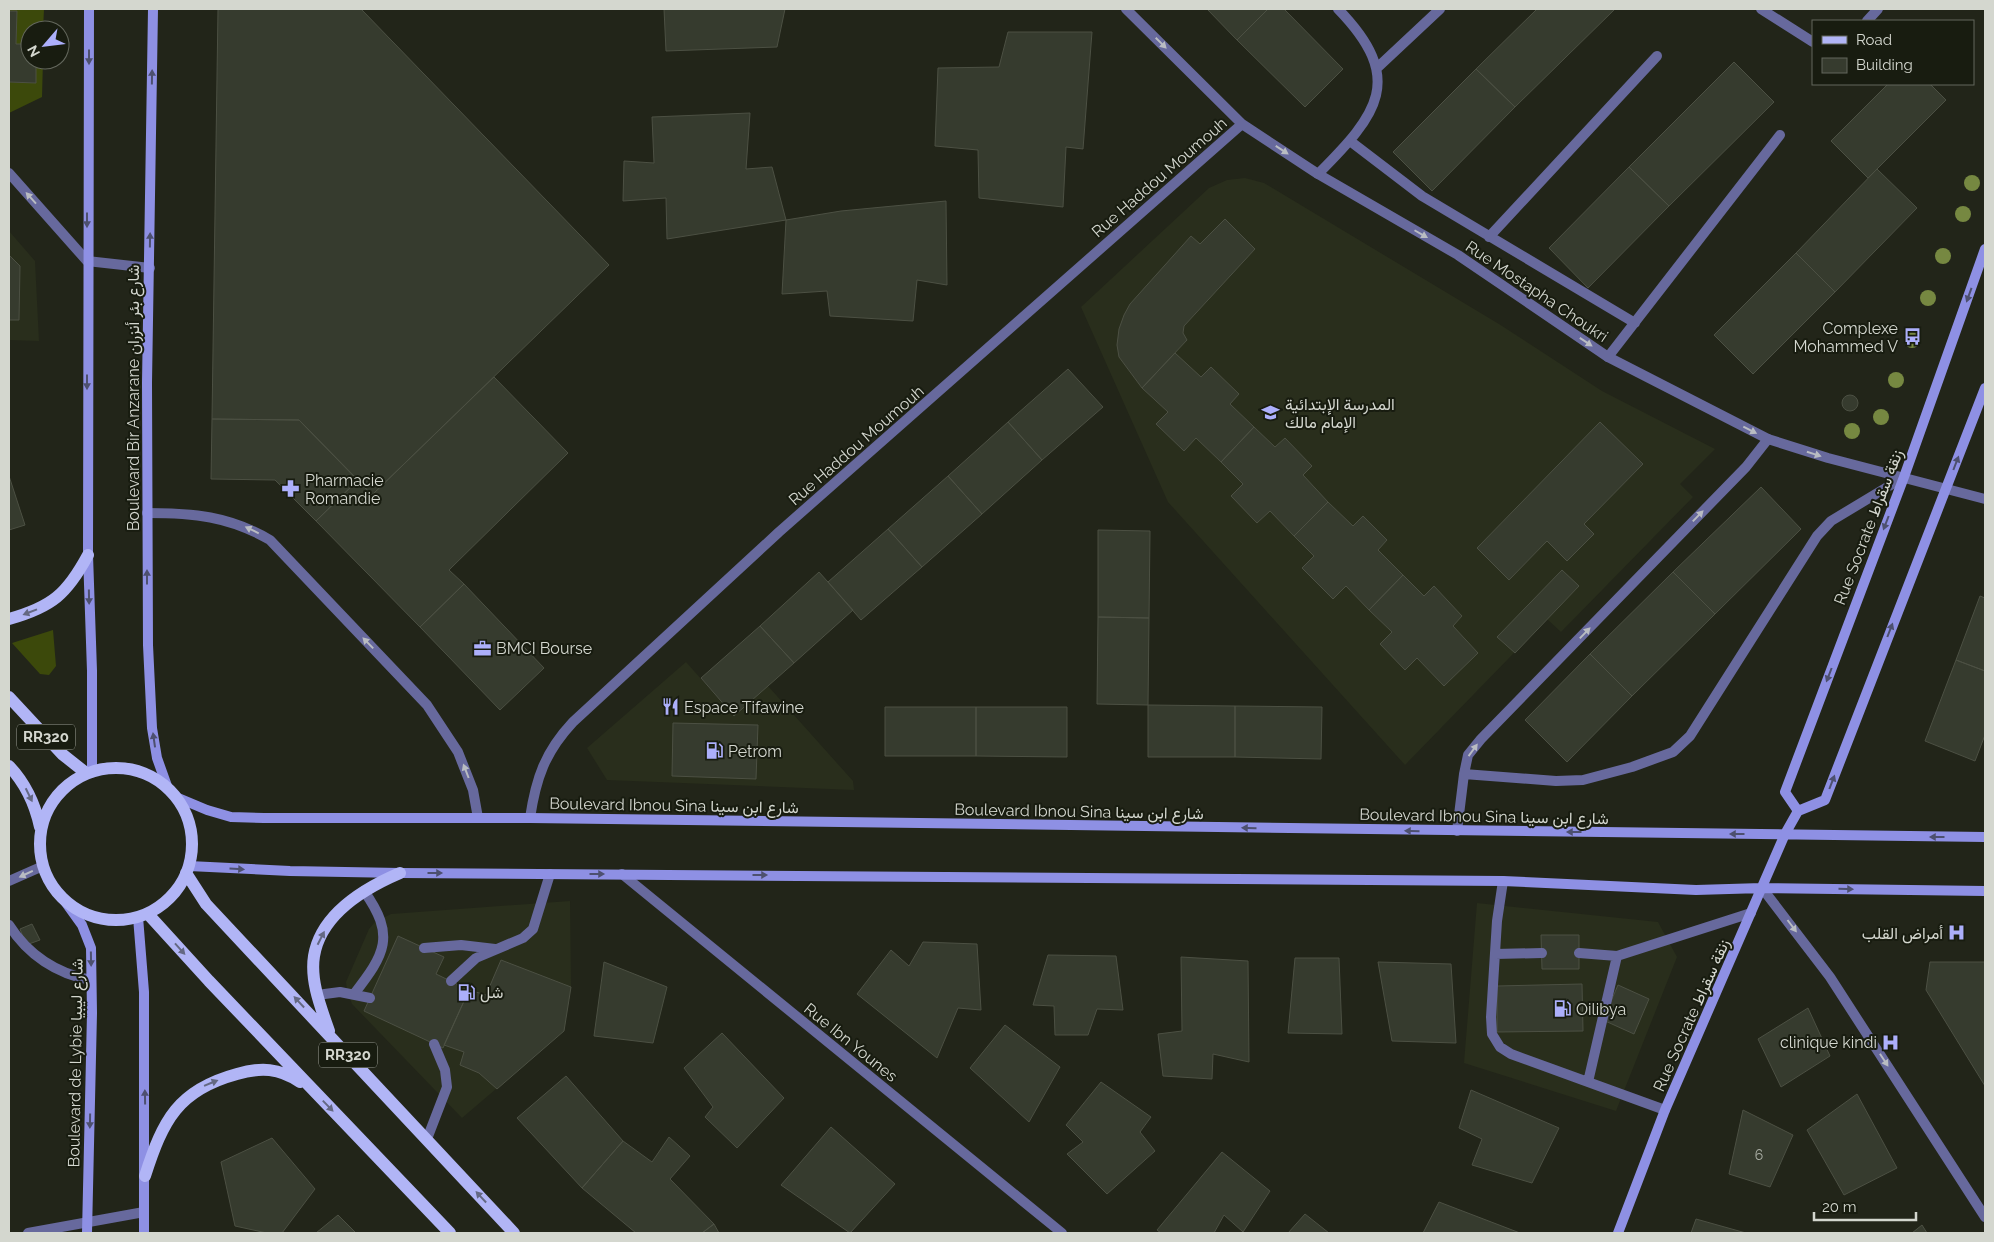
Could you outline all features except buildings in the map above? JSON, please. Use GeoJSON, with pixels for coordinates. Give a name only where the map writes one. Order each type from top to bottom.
{"type":"FeatureCollection","features":[{"type":"Feature","properties":{"kind":"main road"},"geometry":{"type":"LineString","coordinates":[[89,9],[87,261],[88,555],[92,671],[89,772]]}},
{"type":"Feature","properties":{"kind":"main road","name":"Boulevard Bir Anzarane شارع بئر أنزران"},"geometry":{"type":"LineString","coordinates":[[152,9],[147,513],[148,645],[152,728],[156,758],[166,786]]}},
{"type":"Feature","properties":{"kind":"main road","name":"Rue Socrate زنقة سقراط"},"geometry":{"type":"LineString","coordinates":[[1618,1233],[1665,1110],[1785,834],[1798,811],[1785,792],[1904,478],[1985,249]]}},
{"type":"Feature","properties":{"kind":"main road"},"geometry":{"type":"LineString","coordinates":[[1798,811],[1825,800],[1985,388]]}},
{"type":"Feature","properties":{"kind":"main road"},"geometry":{"type":"LineString","coordinates":[[9,619],[35,611],[60,596],[76,578],[88,555]]}},
{"type":"Feature","properties":{"kind":"main road","name":"RR320"},"geometry":{"type":"LineString","coordinates":[[9,697],[62,754],[89,772]]}},
{"type":"Feature","properties":{"kind":"main road","name":"RR320"},"geometry":{"type":"LineString","coordinates":[[9,766],[27,789],[36,808],[40,829],[39,847],[43,866],[53,888],[64,900],[82,912],[97,918],[113,920],[143,915],[162,905],[180,886],[187,870],[192,845],[190,826],[185,811],[176,797],[166,786],[150,775],[135,769],[115,767],[89,772],[69,782],[55,796],[47,809],[40,829]]}},
{"type":"Feature","properties":{"kind":"main road","name":"Boulevard Ibnou Sina شارع ابن سينا"},"geometry":{"type":"LineString","coordinates":[[176,797],[231,817],[291,819],[530,818],[1457,831],[1985,836]]}},
{"type":"Feature","properties":{"kind":"main road"},"geometry":{"type":"LineString","coordinates":[[187,870],[1503,882],[1696,890],[1762,888],[1985,891]]}},
{"type":"Feature","properties":{"kind":"main road","name":"RR320"},"geometry":{"type":"LineString","coordinates":[[187,870],[206,904],[514,1233]]}},
{"type":"Feature","properties":{"kind":"main road"},"geometry":{"type":"LineString","coordinates":[[331,1036],[317,995],[314,956],[318,943],[334,917],[364,891],[400,873]]}},
{"type":"Feature","properties":{"kind":"main road","name":"Boulevard de Lybie شارع ليبيا"},"geometry":{"type":"LineString","coordinates":[[64,900],[82,925],[91,948],[92,1013],[87,1233]]}},
{"type":"Feature","properties":{"kind":"main road"},"geometry":{"type":"LineString","coordinates":[[143,915],[144,1233]]}},
{"type":"Feature","properties":{"kind":"main road","name":"RR320"},"geometry":{"type":"LineString","coordinates":[[143,915],[450,1233]]}},
{"type":"Feature","properties":{"kind":"main road"},"geometry":{"type":"LineString","coordinates":[[145,1176],[156,1141],[166,1124],[187,1097],[209,1083],[251,1070],[278,1070],[314,1091]]}},
{"type":"Feature","properties":{"kind":"street","name":"Rue Mostapha Choukri"},"geometry":{"type":"LineString","coordinates":[[1126,9],[1242,124],[1318,174],[1458,255],[1608,357],[1768,439],[1828,458],[1985,499]]}},
{"type":"Feature","properties":{"kind":"street"},"geometry":{"type":"LineString","coordinates":[[1318,174],[1364,124],[1373,106],[1377,85],[1377,68],[1369,47],[1354,26],[1338,9]]}},
{"type":"Feature","properties":{"kind":"street"},"geometry":{"type":"LineString","coordinates":[[1377,68],[1440,9]]}},
{"type":"Feature","properties":{"kind":"street"},"geometry":{"type":"LineString","coordinates":[[1761,9],[1812,41]]}},
{"type":"Feature","properties":{"kind":"street"},"geometry":{"type":"LineString","coordinates":[[1868,20],[1878,9]]}},
{"type":"Feature","properties":{"kind":"street"},"geometry":{"type":"LineString","coordinates":[[1489,236],[1657,56]]}},
{"type":"Feature","properties":{"kind":"street","name":"Rue Haddou Moumouh"},"geometry":{"type":"LineString","coordinates":[[530,818],[534,789],[546,758],[558,739],[573,722],[780,532],[1242,124]]}},
{"type":"Feature","properties":{"kind":"street"},"geometry":{"type":"LineString","coordinates":[[1608,357],[1780,135]]}},
{"type":"Feature","properties":{"kind":"street"},"geometry":{"type":"LineString","coordinates":[[1350,141],[1422,196],[1635,322]]}},
{"type":"Feature","properties":{"kind":"street"},"geometry":{"type":"LineString","coordinates":[[9,174],[87,261],[150,268]]}},
{"type":"Feature","properties":{"kind":"street"},"geometry":{"type":"LineString","coordinates":[[1457,831],[1468,755],[1481,739],[1746,467],[1768,439]]}},
{"type":"Feature","properties":{"kind":"street"},"geometry":{"type":"LineString","coordinates":[[1464,774],[1556,781],[1583,780],[1632,768],[1673,752],[1690,736],[1817,536],[1831,521],[1904,478]]}},
{"type":"Feature","properties":{"kind":"street"},"geometry":{"type":"LineString","coordinates":[[147,513],[184,513],[219,518],[251,529],[270,540],[427,705],[448,734],[458,752],[473,790],[478,818]]}},
{"type":"Feature","properties":{"kind":"street"},"geometry":{"type":"LineString","coordinates":[[9,882],[43,866]]}},
{"type":"Feature","properties":{"kind":"street"},"geometry":{"type":"LineString","coordinates":[[451,981],[476,958],[523,938],[533,929],[550,874]]}},
{"type":"Feature","properties":{"kind":"street","name":"Rue Ibn Younes"},"geometry":{"type":"LineString","coordinates":[[622,874],[1062,1233]]}},
{"type":"Feature","properties":{"kind":"street"},"geometry":{"type":"LineString","coordinates":[[1503,882],[1494,954],[1491,1017],[1492,1034],[1500,1047],[1511,1054],[1665,1110]]}},
{"type":"Feature","properties":{"kind":"street"},"geometry":{"type":"LineString","coordinates":[[1762,888],[1830,977],[1985,1217]]}},
{"type":"Feature","properties":{"kind":"street"},"geometry":{"type":"LineString","coordinates":[[354,994],[390,941],[382,921],[364,891]]}},
{"type":"Feature","properties":{"kind":"street"},"geometry":{"type":"LineString","coordinates":[[1579,953],[1617,956],[1751,913]]}},
{"type":"Feature","properties":{"kind":"street"},"geometry":{"type":"LineString","coordinates":[[9,925],[22,942],[46,963],[73,977],[91,980]]}},
{"type":"Feature","properties":{"kind":"street"},"geometry":{"type":"LineString","coordinates":[[424,948],[461,945],[495,949]]}},
{"type":"Feature","properties":{"kind":"street"},"geometry":{"type":"LineString","coordinates":[[1494,954],[1542,954]]}},
{"type":"Feature","properties":{"kind":"street"},"geometry":{"type":"LineString","coordinates":[[1588,1082],[1617,956]]}},
{"type":"Feature","properties":{"kind":"street"},"geometry":{"type":"LineString","coordinates":[[317,995],[340,992],[370,998]]}},
{"type":"Feature","properties":{"kind":"street"},"geometry":{"type":"LineString","coordinates":[[427,1140],[447,1087],[445,1070],[434,1044]]}},
{"type":"Feature","properties":{"kind":"street"},"geometry":{"type":"LineString","coordinates":[[28,1233],[144,1212]]}},
{"type":"Feature","properties":{"kind":"shaded area"},"geometry":{"type":"Polygon","coordinates":[[[1245,178],[1264,183],[1499,324],[1602,391],[1715,449],[1680,484],[1693,497],[1561,632],[1547,619],[1405,765],[1168,502],[1081,307],[1209,188],[1227,180],[1245,178]]]}},
{"type":"Feature","properties":{"kind":"shaded area"},"geometry":{"type":"Polygon","coordinates":[[[9,231],[35,261],[39,341],[9,340],[9,231]]]}},
{"type":"Feature","properties":{"kind":"shaded area"},"geometry":{"type":"Polygon","coordinates":[[[686,662],[734,716],[768,686],[853,781],[854,790],[607,780],[587,748],[686,662]]]}},
{"type":"Feature","properties":{"kind":"shaded area"},"geometry":{"type":"Polygon","coordinates":[[[570,901],[571,987],[564,1031],[462,1118],[352,1004],[346,982],[369,929],[375,922],[391,914],[570,901]]]}},
{"type":"Feature","properties":{"kind":"shaded area"},"geometry":{"type":"Polygon","coordinates":[[[1477,903],[1658,922],[1677,957],[1616,1111],[1464,1063],[1477,903]]]}},
{"type":"Feature","properties":{"kind":"green space"},"geometry":{"type":"Polygon","coordinates":[[[9,9],[44,9],[43,20],[20,20],[20,44],[16,44],[17,12],[9,11],[9,9]]]}},
{"type":"Feature","properties":{"kind":"green space"},"geometry":{"type":"Polygon","coordinates":[[[36,70],[43,70],[42,97],[9,113],[9,82],[35,83],[36,70]]]}},
{"type":"Feature","properties":{"kind":"green space"},"geometry":{"type":"Polygon","coordinates":[[[53,630],[56,666],[49,675],[40,674],[12,643],[53,630]]]}},
{"type":"Feature","properties":{"kind":"place","name":"Complexe Mohammed V"},"geometry":{"type":"Point","coordinates":[1912,337]}},
{"type":"Feature","properties":{"kind":"place","name":"المدرسة الإبتدائية الإمام مالك"},"geometry":{"type":"Point","coordinates":[1271,413]}},
{"type":"Feature","properties":{"kind":"place","name":"Pharmacie Romandie"},"geometry":{"type":"Point","coordinates":[291,489]}},
{"type":"Feature","properties":{"kind":"place","name":"BMCI Bourse"},"geometry":{"type":"Point","coordinates":[482,648]}},
{"type":"Feature","properties":{"kind":"place","name":"Espace Tifawine"},"geometry":{"type":"Point","coordinates":[670,707]}},
{"type":"Feature","properties":{"kind":"place","name":"Petrom"},"geometry":{"type":"Point","coordinates":[714,751]}},
{"type":"Feature","properties":{"kind":"place","name":"أمراض القلب"},"geometry":{"type":"Point","coordinates":[1957,933]}},
{"type":"Feature","properties":{"kind":"place","name":"شل"},"geometry":{"type":"Point","coordinates":[466,992]}},
{"type":"Feature","properties":{"kind":"place","name":"Oilibya"},"geometry":{"type":"Point","coordinates":[1562,1009]}},
{"type":"Feature","properties":{"kind":"place","name":"clinique kindi"},"geometry":{"type":"Point","coordinates":[1891,1042]}}]}
